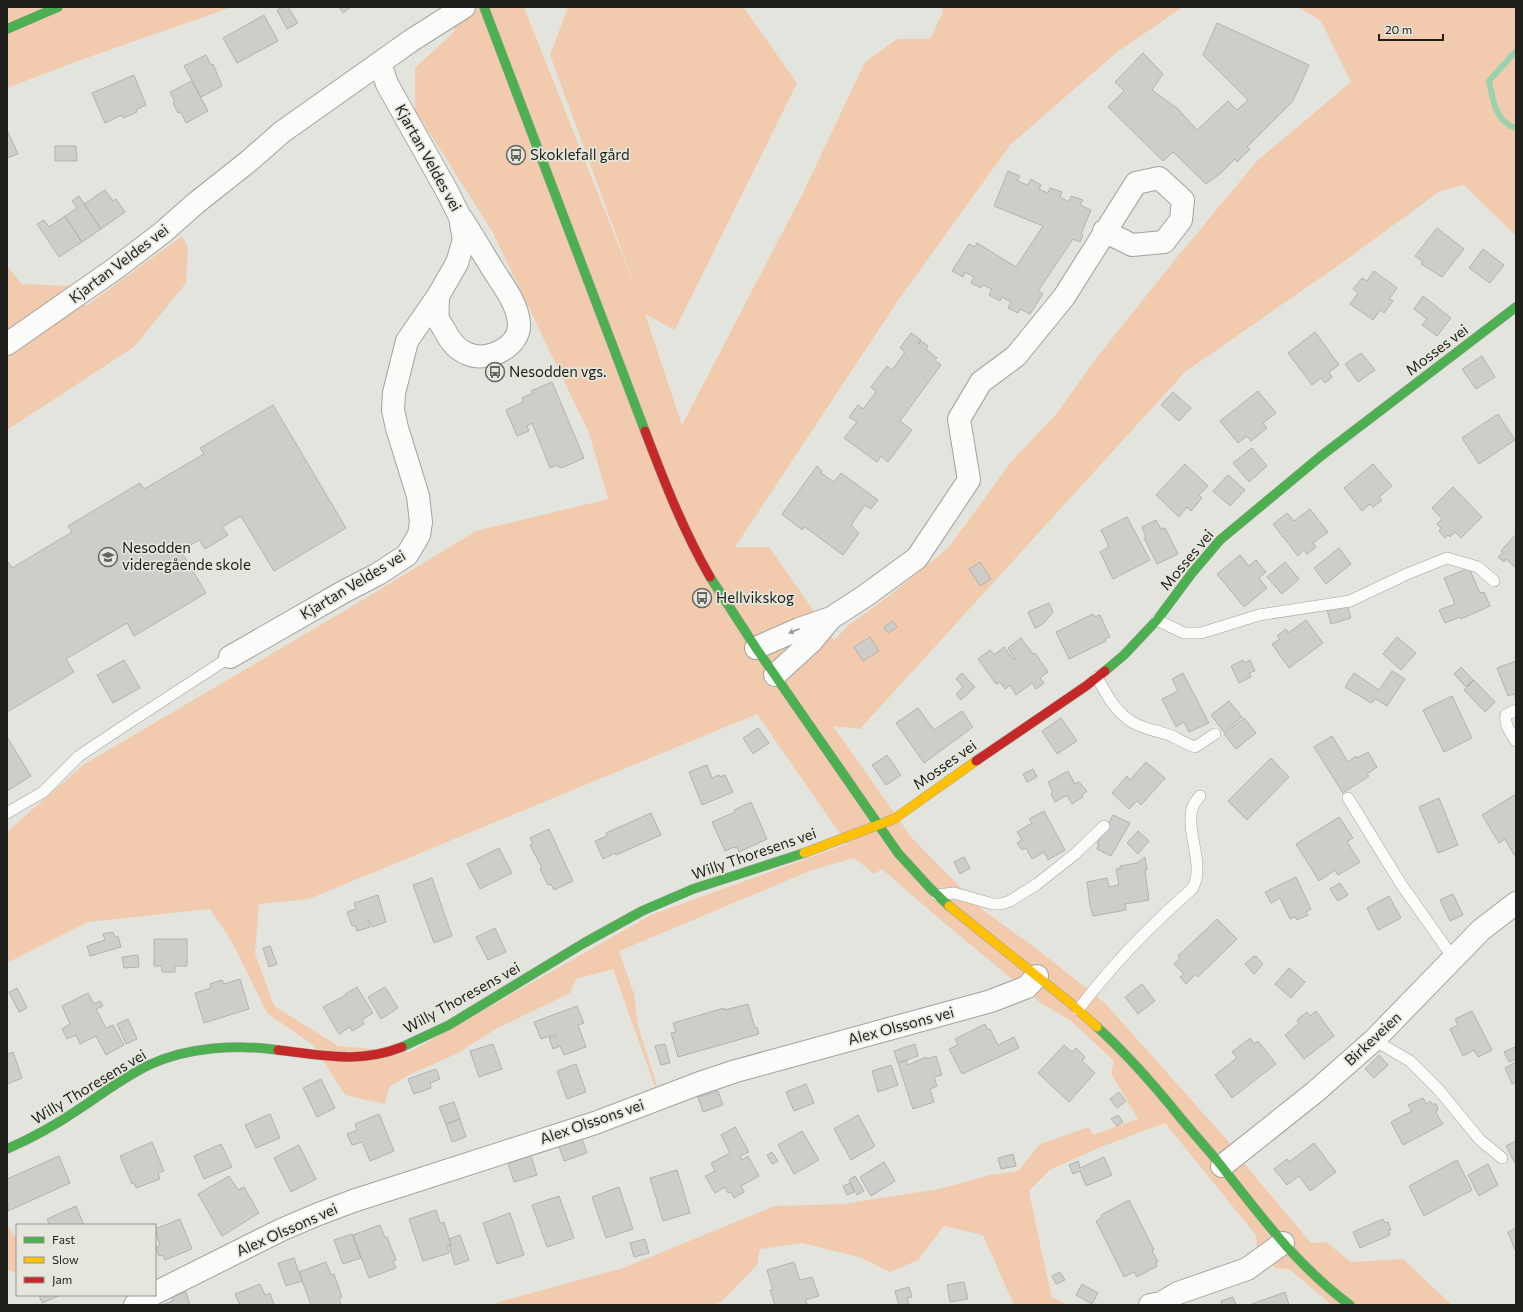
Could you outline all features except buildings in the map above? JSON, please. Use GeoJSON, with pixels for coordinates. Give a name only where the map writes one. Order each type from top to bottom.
{"type":"FeatureCollection","features":[{"type":"Feature","properties":{"kind":"street"},"geometry":{"type":"LineString","coordinates":[[7,29],[58,7]]}},
{"type":"Feature","properties":{"kind":"street","name":"Kjartan Veldes vei"},"geometry":{"type":"LineString","coordinates":[[7,344],[116,268],[162,233],[196,203],[250,161],[282,132],[412,40],[464,7]]}},
{"type":"Feature","properties":{"kind":"street"},"geometry":{"type":"LineString","coordinates":[[484,7],[669,495],[693,547],[723,598],[756,648],[878,825],[914,873],[977,929],[1078,1010],[1120,1049],[1222,1166],[1282,1243],[1325,1287],[1350,1305]]}},
{"type":"Feature","properties":{"kind":"street","name":"Kjartan Veldes vei"},"geometry":{"type":"LineString","coordinates":[[230,657],[345,591],[378,574],[407,555],[420,535],[421,522],[418,496],[393,410],[394,393],[407,341],[438,296],[458,263],[464,240],[460,217],[387,84],[380,63]]}},
{"type":"Feature","properties":{"kind":"street"},"geometry":{"type":"LineString","coordinates":[[438,296],[438,318],[452,343],[459,350],[469,355],[489,355],[500,352],[516,338],[518,322],[511,300],[460,217]]}},
{"type":"Feature","properties":{"kind":"street"},"geometry":{"type":"LineString","coordinates":[[756,648],[799,628],[830,618],[865,596],[917,558],[969,480],[959,419],[981,382],[1016,356],[1064,297],[1104,231]]}},
{"type":"Feature","properties":{"kind":"street","name":"Mosses vei"},"geometry":{"type":"LineString","coordinates":[[878,825],[894,819],[1004,741],[1086,686],[1124,655],[1157,620],[1192,573],[1220,540],[1252,512],[1321,456],[1514,312]]}},
{"type":"Feature","properties":{"kind":"street"},"geometry":{"type":"LineString","coordinates":[[775,676],[811,642],[830,618]]}},
{"type":"Feature","properties":{"kind":"street","name":"Willy Thoresens vei"},"geometry":{"type":"LineString","coordinates":[[7,1149],[51,1128],[126,1077],[162,1060],[208,1050],[233,1048],[272,1049],[352,1058],[364,1057],[399,1048],[437,1032],[614,926],[642,911],[693,889],[809,851],[878,825]]}},
{"type":"Feature","properties":{"kind":"street","name":"Birkeveien"},"geometry":{"type":"LineString","coordinates":[[1222,1166],[1315,1092],[1374,1040],[1481,930],[1516,903]]}},
{"type":"Feature","properties":{"kind":"street","name":"Alex Olssons vei"},"geometry":{"type":"LineString","coordinates":[[156,1292],[281,1230],[353,1201],[595,1123],[736,1071],[991,1001],[1027,987],[1037,976]]}},
{"type":"Feature","properties":{"kind":"street"},"geometry":{"type":"LineString","coordinates":[[1157,1304],[1178,1293],[1247,1269],[1282,1243]]}},
{"type":"Feature","properties":{"kind":"street"},"geometry":{"type":"LineString","coordinates":[[135,1305],[150,1296]]}},
{"type":"Feature","properties":{"kind":"lane"},"geometry":{"type":"LineString","coordinates":[[1157,620],[1184,633],[1201,633],[1259,615],[1350,601],[1407,574],[1447,558],[1478,567],[1488,574],[1494,581]]}},
{"type":"Feature","properties":{"kind":"lane"},"geometry":{"type":"LineString","coordinates":[[7,814],[43,792],[79,756],[230,657]]}},
{"type":"Feature","properties":{"kind":"lane"},"geometry":{"type":"LineString","coordinates":[[1097,677],[1107,696],[1118,710],[1134,723],[1172,736],[1195,747],[1215,734]]}},
{"type":"Feature","properties":{"kind":"lane"},"geometry":{"type":"LineString","coordinates":[[1516,710],[1506,715],[1505,720],[1506,725],[1516,741]]}},
{"type":"Feature","properties":{"kind":"lane"},"geometry":{"type":"LineString","coordinates":[[1078,1010],[1102,978],[1162,915],[1192,889],[1195,884],[1197,867],[1191,818],[1194,805],[1200,796]]}},
{"type":"Feature","properties":{"kind":"lane"},"geometry":{"type":"LineString","coordinates":[[1348,798],[1401,884],[1454,959]]}},
{"type":"Feature","properties":{"kind":"lane"},"geometry":{"type":"LineString","coordinates":[[937,895],[954,893],[993,904],[1001,904],[1010,901],[1037,884],[1076,854],[1104,826]]}},
{"type":"Feature","properties":{"kind":"lane"},"geometry":{"type":"LineString","coordinates":[[1374,1040],[1410,1061],[1439,1090],[1480,1140],[1502,1158]]}},
{"type":"Feature","properties":{"kind":"shaded area"},"geometry":{"type":"Polygon","coordinates":[[[7,7],[232,7],[75,62],[7,88],[7,7]]]}},
{"type":"Feature","properties":{"kind":"shaded area"},"geometry":{"type":"Polygon","coordinates":[[[443,7],[524,7],[637,292],[550,55],[568,7],[743,7],[797,83],[675,330],[645,314],[682,425],[802,195],[865,62],[897,39],[930,39],[943,12],[942,7],[1183,7],[1116,53],[1011,144],[899,299],[735,547],[769,547],[834,640],[849,625],[889,596],[948,548],[1011,462],[1057,413],[1098,356],[1257,161],[1351,82],[1321,21],[1298,7],[1516,7],[1516,236],[1464,185],[1440,191],[1346,260],[1185,372],[860,729],[833,726],[912,838],[983,910],[1042,953],[1105,1003],[1227,1140],[1252,1173],[1311,1243],[1326,1242],[1351,1262],[1403,1259],[1452,1305],[1332,1305],[1289,1269],[1276,1268],[1257,1250],[1256,1235],[1165,1123],[1098,1148],[1050,1170],[1029,1191],[1052,1297],[1068,1305],[1014,1305],[983,1235],[944,1226],[918,1260],[890,1272],[859,1257],[802,1243],[760,1249],[757,1265],[722,1301],[714,1305],[493,1305],[499,1302],[623,1268],[775,1206],[843,1204],[939,1189],[990,1175],[1018,1171],[1040,1144],[1089,1127],[1093,1135],[1138,1119],[1111,1073],[1114,1061],[1071,1021],[1041,1003],[882,869],[874,874],[854,858],[812,870],[619,951],[634,994],[638,1026],[657,1086],[655,1087],[613,969],[576,979],[570,993],[496,1029],[456,1054],[411,1074],[389,1087],[385,1104],[345,1095],[313,1045],[267,1013],[232,942],[210,909],[88,922],[7,963],[7,832],[83,765],[346,610],[476,531],[608,499],[589,433],[492,231],[415,110],[415,68],[455,31],[443,7]],[[757,714],[309,899],[259,904],[255,953],[274,1006],[338,1046],[410,1052],[651,915],[847,844],[757,714]]]}},
{"type":"Feature","properties":{"kind":"shaded area"},"geometry":{"type":"Polygon","coordinates":[[[182,236],[188,247],[186,283],[134,347],[7,430],[7,266],[22,284],[69,286],[86,306],[182,236]]]}},
{"type":"Feature","properties":{"kind":"shaded area"},"geometry":{"type":"Polygon","coordinates":[[[7,1225],[16,1238],[16,1273],[7,1270],[7,1225]]]}},
{"type":"Feature","properties":{"kind":"waterway"},"geometry":{"type":"LineString","coordinates":[[1516,51],[1489,81],[1494,103],[1499,116],[1503,121],[1516,128]]}},
{"type":"Feature","properties":{"kind":"traffic: fast"},"geometry":{"type":"LineString","coordinates":[[7,29],[58,7]]}},
{"type":"Feature","properties":{"kind":"traffic: fast"},"geometry":{"type":"LineString","coordinates":[[484,7],[645,431]]}},
{"type":"Feature","properties":{"kind":"traffic: fast"},"geometry":{"type":"LineString","coordinates":[[1105,671],[1124,655],[1157,620],[1192,573],[1220,540],[1321,456],[1516,307]]}},
{"type":"Feature","properties":{"kind":"traffic: fast"},"geometry":{"type":"LineString","coordinates":[[710,577],[756,648],[898,853],[929,887],[949,906]]}},
{"type":"Feature","properties":{"kind":"traffic: fast"},"geometry":{"type":"LineString","coordinates":[[402,1047],[449,1025],[584,943],[642,911],[693,889],[804,853]]}},
{"type":"Feature","properties":{"kind":"traffic: fast"},"geometry":{"type":"LineString","coordinates":[[1097,1027],[1150,1081],[1219,1163],[1264,1220],[1296,1256],[1331,1290],[1350,1305]]}},
{"type":"Feature","properties":{"kind":"traffic: fast"},"geometry":{"type":"LineString","coordinates":[[7,1149],[53,1126],[131,1075],[164,1059],[179,1054],[212,1048],[246,1047],[278,1050]]}},
{"type":"Feature","properties":{"kind":"traffic: slow"},"geometry":{"type":"LineString","coordinates":[[804,853],[894,819],[976,761]]}},
{"type":"Feature","properties":{"kind":"traffic: slow"},"geometry":{"type":"LineString","coordinates":[[949,906],[1068,1001],[1097,1027]]}},
{"type":"Feature","properties":{"kind":"traffic: jam"},"geometry":{"type":"LineString","coordinates":[[645,431],[683,523],[710,577]]}},
{"type":"Feature","properties":{"kind":"traffic: jam"},"geometry":{"type":"LineString","coordinates":[[976,761],[1086,686],[1105,671]]}},
{"type":"Feature","properties":{"kind":"traffic: jam"},"geometry":{"type":"LineString","coordinates":[[278,1050],[325,1056],[355,1057],[386,1052],[402,1047]]}},
{"type":"Feature","properties":{"kind":"place","name":"Skoklefall gård"},"geometry":{"type":"Point","coordinates":[516,155]}},
{"type":"Feature","properties":{"kind":"place","name":"Nesodden vgs."},"geometry":{"type":"Point","coordinates":[495,372]}},
{"type":"Feature","properties":{"kind":"place","name":"Nesodden videregående skole"},"geometry":{"type":"Point","coordinates":[108,557]}},
{"type":"Feature","properties":{"kind":"place","name":"Hellvikskog"},"geometry":{"type":"Point","coordinates":[702,598]}}]}
